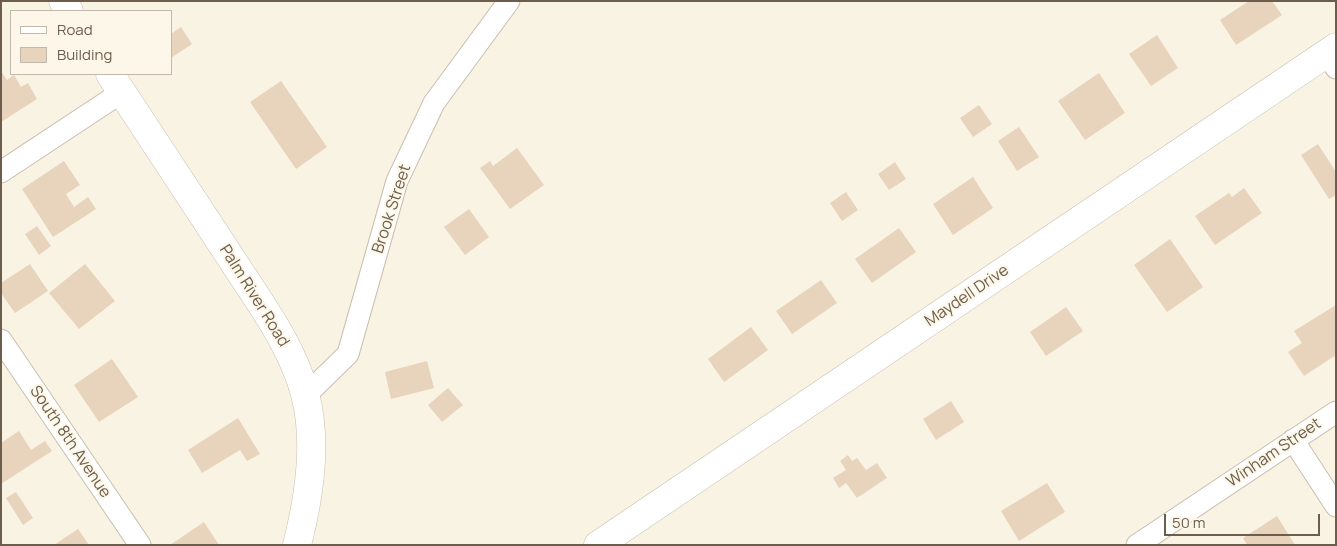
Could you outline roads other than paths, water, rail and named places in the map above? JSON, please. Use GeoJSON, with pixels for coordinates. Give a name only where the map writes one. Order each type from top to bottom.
{"type":"FeatureCollection","features":[{"type":"Feature","properties":{"kind":"street","name":"Brook Street"},"geometry":{"type":"LineString","coordinates":[[306,395],[348,354],[398,181],[434,103],[509,1]]}},
{"type":"Feature","properties":{"kind":"street","name":"Maydell Drive"},"geometry":{"type":"LineString","coordinates":[[598,545],[1332,56]]}},
{"type":"Feature","properties":{"kind":"street","name":"Palm River Road"},"geometry":{"type":"LineString","coordinates":[[116,83],[266,312],[292,359],[306,395],[311,433],[310,475],[297,545]]}},
{"type":"Feature","properties":{"kind":"street"},"geometry":{"type":"LineString","coordinates":[[1,172],[116,83]]}},
{"type":"Feature","properties":{"kind":"street","name":"South 8th Avenue"},"geometry":{"type":"LineString","coordinates":[[1,340],[140,545]]}},
{"type":"Feature","properties":{"kind":"street","name":"Winham Street"},"geometry":{"type":"LineString","coordinates":[[1137,545],[1336,412]]}},
{"type":"Feature","properties":{"kind":"street"},"geometry":{"type":"LineString","coordinates":[[1293,440],[1336,506]]}}]}
